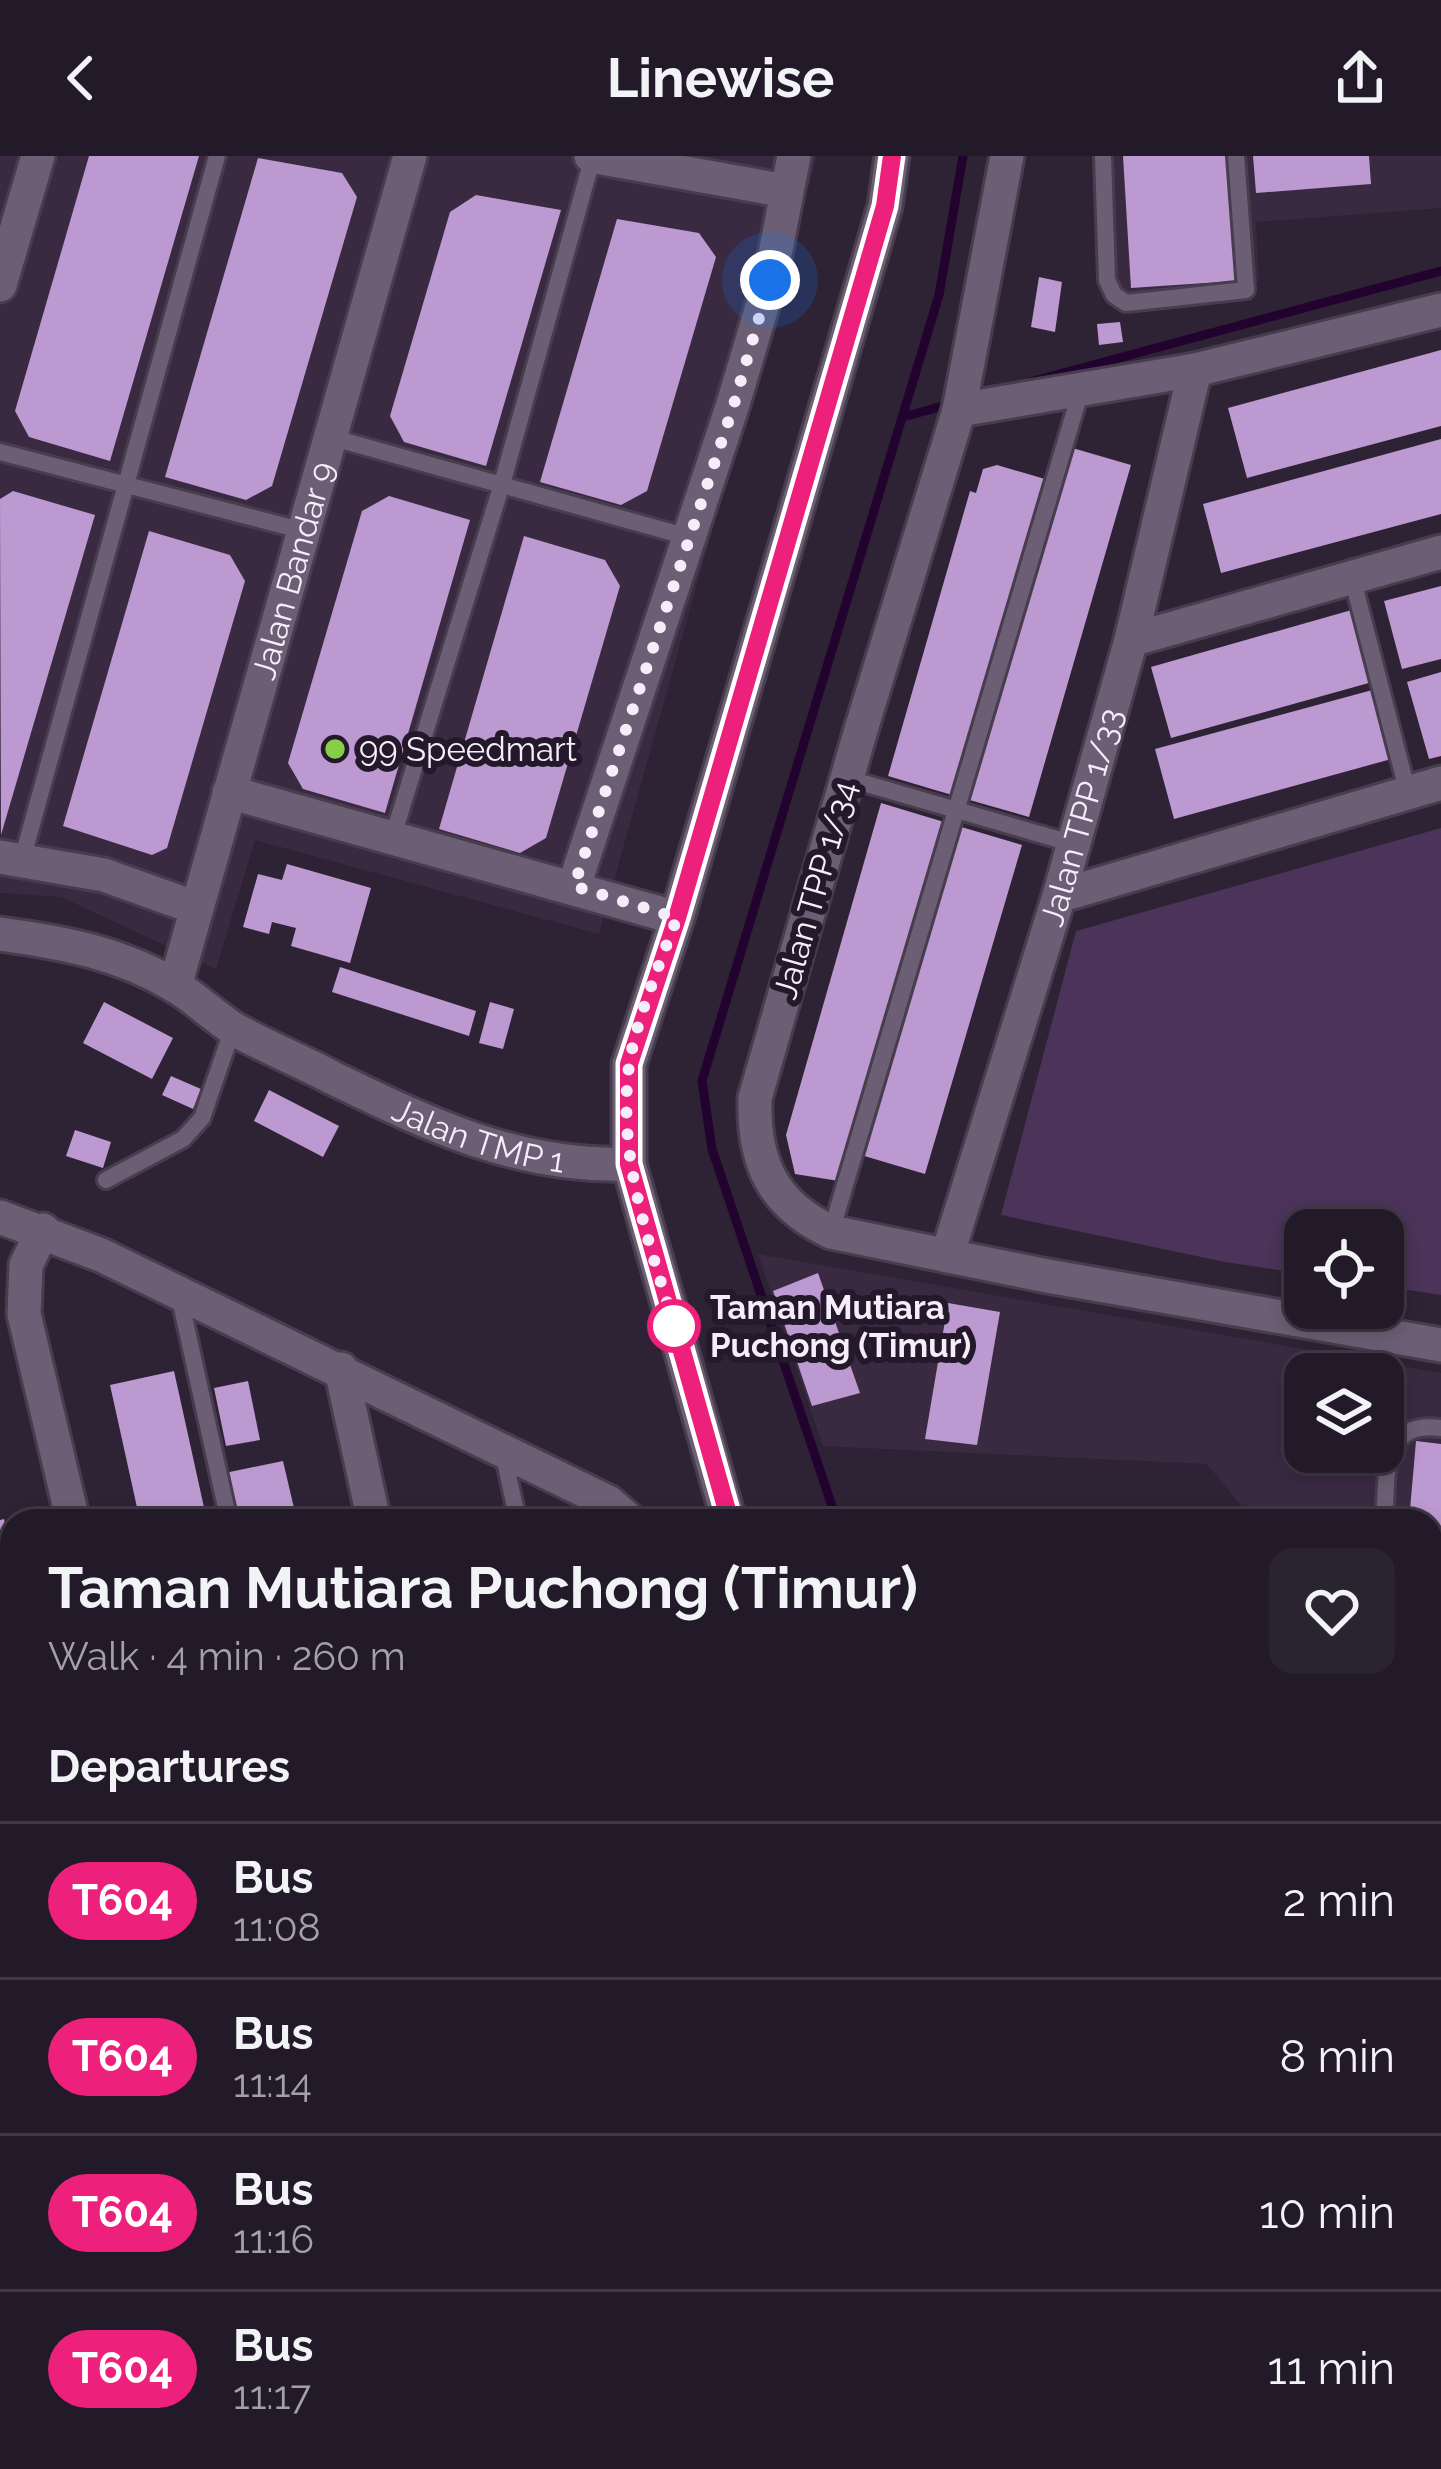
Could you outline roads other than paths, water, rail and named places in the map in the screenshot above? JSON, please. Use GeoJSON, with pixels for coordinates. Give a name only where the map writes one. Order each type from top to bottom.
{"type":"FeatureCollection","features":[{"type":"Feature","properties":{"kind":"street"},"geometry":{"type":"LineString","coordinates":[[0,285],[38,156]]}},
{"type":"Feature","properties":{"kind":"street","name":"Jalan Bandar 9"},"geometry":{"type":"LineString","coordinates":[[175,986],[410,156]]}},
{"type":"Feature","properties":{"kind":"street"},"geometry":{"type":"LineString","coordinates":[[592,156],[786,191]]}},
{"type":"Feature","properties":{"kind":"street"},"geometry":{"type":"LineString","coordinates":[[574,886],[770,280],[794,156]]}},
{"type":"Feature","properties":{"kind":"street"},"geometry":{"type":"LineString","coordinates":[[727,1509],[629,1164],[629,1064],[677,918],[885,206],[892,156]]}},
{"type":"Feature","properties":{"kind":"street","name":"Jalan TPP 1/34"},"geometry":{"type":"LineString","coordinates":[[1007,156],[959,410],[846,778],[755,1098],[762,1160],[775,1190],[801,1218],[831,1232],[1268,1317],[1441,1345]]}},
{"type":"Feature","properties":{"kind":"street"},"geometry":{"type":"LineString","coordinates":[[959,410],[1196,370],[1441,310]]}},
{"type":"Feature","properties":{"kind":"street","name":"Jalan TPP 1/33"},"geometry":{"type":"LineString","coordinates":[[947,1256],[1074,844],[1131,640],[1196,370]]}},
{"type":"Feature","properties":{"kind":"street"},"geometry":{"type":"LineString","coordinates":[[1131,640],[1441,552]]}},
{"type":"Feature","properties":{"kind":"street"},"geometry":{"type":"LineString","coordinates":[[1059,896],[1441,783]]}},
{"type":"Feature","properties":{"kind":"street"},"geometry":{"type":"LineString","coordinates":[[230,792],[677,918]]}},
{"type":"Feature","properties":{"kind":"street"},"geometry":{"type":"LineString","coordinates":[[11,858],[104,875],[196,908]]}},
{"type":"Feature","properties":{"kind":"street","name":"Jalan TMP 1"},"geometry":{"type":"LineString","coordinates":[[0,934],[50,940],[119,958],[175,986],[233,1028],[422,1121],[503,1151],[629,1164]]}},
{"type":"Feature","properties":{"kind":"street"},"geometry":{"type":"LineString","coordinates":[[0,1216],[43,1230],[341,1369],[613,1509]]}},
{"type":"Feature","properties":{"kind":"street"},"geometry":{"type":"LineString","coordinates":[[43,1230],[26,1265],[24,1315],[70,1509]]}},
{"type":"Feature","properties":{"kind":"street"},"geometry":{"type":"LineString","coordinates":[[341,1369],[371,1509]]}},
{"type":"Feature","properties":{"kind":"lane"},"geometry":{"type":"LineString","coordinates":[[11,858],[126,484],[217,156]]}},
{"type":"Feature","properties":{"kind":"lane"},"geometry":{"type":"LineString","coordinates":[[393,836],[502,484],[592,156]]}},
{"type":"Feature","properties":{"kind":"lane"},"geometry":{"type":"LineString","coordinates":[[1103,156],[1106,280],[1114,295],[1126,303],[1246,290],[1236,156]]}},
{"type":"Feature","properties":{"kind":"lane"},"geometry":{"type":"LineString","coordinates":[[831,1232],[1081,389]]}},
{"type":"Feature","properties":{"kind":"lane"},"geometry":{"type":"LineString","coordinates":[[330,437],[688,536]]}},
{"type":"Feature","properties":{"kind":"lane"},"geometry":{"type":"LineString","coordinates":[[0,452],[304,531]]}},
{"type":"Feature","properties":{"kind":"lane"},"geometry":{"type":"LineString","coordinates":[[1352,577],[1408,793]]}},
{"type":"Feature","properties":{"kind":"lane"},"geometry":{"type":"LineString","coordinates":[[846,778],[1074,844]]}},
{"type":"Feature","properties":{"kind":"lane"},"geometry":{"type":"LineString","coordinates":[[106,1180],[183,1138],[202,1118],[233,1028]]}},
{"type":"Feature","properties":{"kind":"lane"},"geometry":{"type":"LineString","coordinates":[[179,1294],[226,1509]]}},
{"type":"Feature","properties":{"kind":"lane"},"geometry":{"type":"LineString","coordinates":[[1385,1509],[1392,1447],[1406,1431],[1441,1428]]}},
{"type":"Feature","properties":{"kind":"lane"},"geometry":{"type":"LineString","coordinates":[[502,1449],[515,1509]]}},
{"type":"Feature","properties":{"kind":"waterway"},"geometry":{"type":"LineString","coordinates":[[833,1509],[712,1149],[702,1081],[939,295],[963,156]]}},
{"type":"Feature","properties":{"kind":"waterway"},"geometry":{"type":"LineString","coordinates":[[1030,382],[1441,271]]}},
{"type":"Feature","properties":{"kind":"waterway"},"geometry":{"type":"LineString","coordinates":[[903,417],[950,404]]}},
{"type":"Feature","properties":{"kind":"place","name":"99 Speedmart"},"geometry":{"type":"Point","coordinates":[335,749]}},
{"type":"Feature","properties":{"kind":"place","name":"Taman Mutiara Puchong (Timur)"},"geometry":{"type":"Point","coordinates":[674,1326]}}]}
